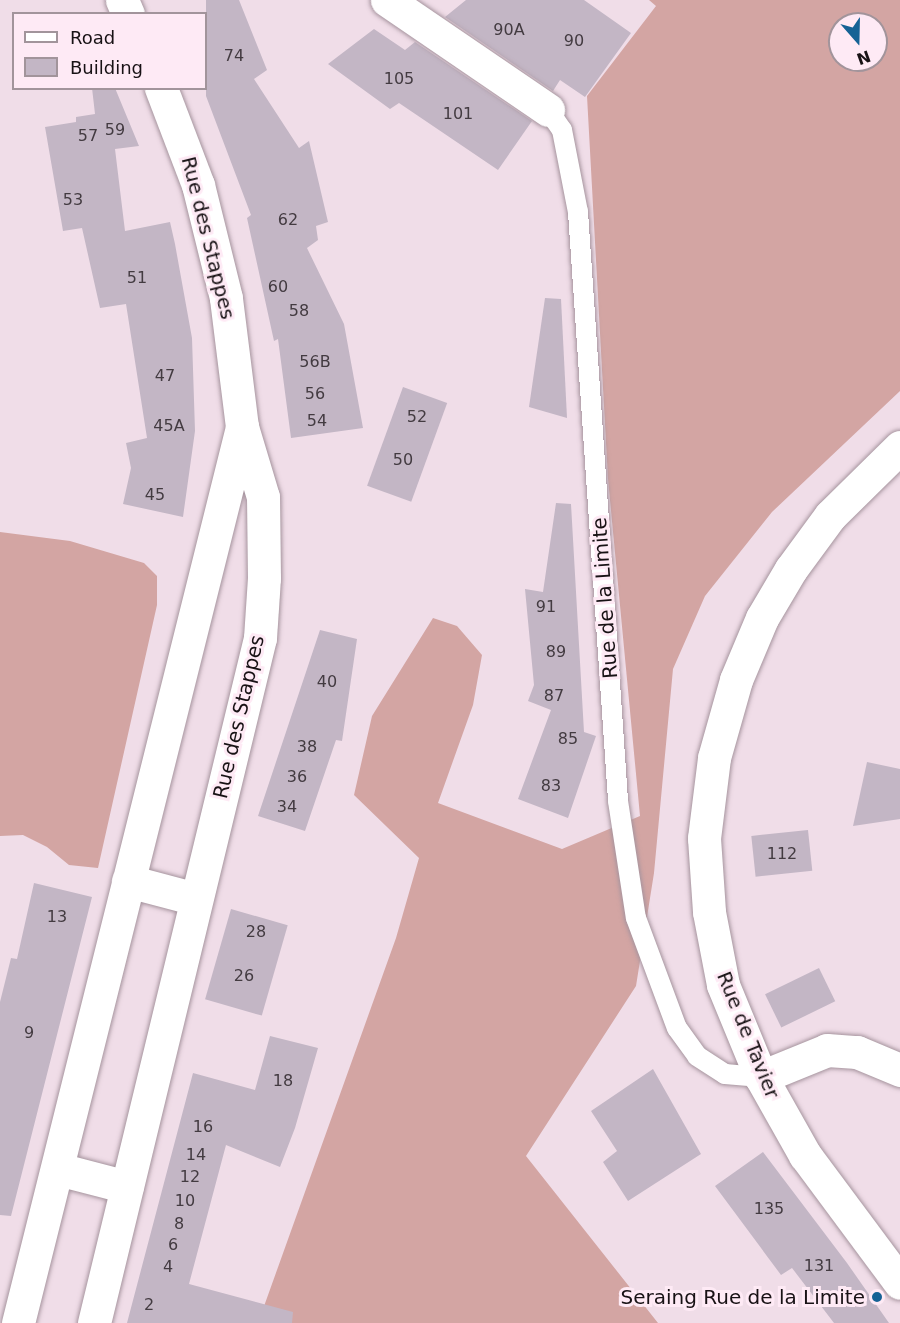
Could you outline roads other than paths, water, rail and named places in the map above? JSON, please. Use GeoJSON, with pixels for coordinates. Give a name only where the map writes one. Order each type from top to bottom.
{"type":"FeatureCollection","features":[{"type":"Feature","properties":{"kind":"street","name":"Rue de la Limite"},"geometry":{"type":"LineString","coordinates":[[387,0],[548,110]]}},
{"type":"Feature","properties":{"kind":"street","name":"Rue des Stappes"},"geometry":{"type":"LineString","coordinates":[[94,1323],[260,638],[263,497],[242,427],[236,358],[212,236],[181,135],[162,90]]}},
{"type":"Feature","properties":{"kind":"street","name":"Rue des Stappes"},"geometry":{"type":"LineString","coordinates":[[18,1323],[242,427]]}},
{"type":"Feature","properties":{"kind":"street","name":"Rue de Tavier"},"geometry":{"type":"LineString","coordinates":[[900,447],[831,516],[791,569],[762,618],[736,680],[714,758],[704,838],[709,912],[723,985],[761,1077],[805,1155],[900,1283]]}},
{"type":"Feature","properties":{"kind":"street"},"geometry":{"type":"LineString","coordinates":[[128,881],[196,899]]}},
{"type":"Feature","properties":{"kind":"street","name":"Rue de la Limite"},"geometry":{"type":"LineString","coordinates":[[761,1077],[827,1050],[857,1052],[900,1070]]}},
{"type":"Feature","properties":{"kind":"street"},"geometry":{"type":"LineString","coordinates":[[58,1169],[127,1187]]}},
{"type":"Feature","properties":{"kind":"lane","name":"Rue de la Limite"},"geometry":{"type":"LineString","coordinates":[[548,110],[562,130],[578,212],[618,801],[636,918],[677,1028],[697,1056],[725,1074],[761,1077]]}},
{"type":"Feature","properties":{"kind":"place","name":"Seraing Rue de la Limite"},"geometry":{"type":"Point","coordinates":[877,1297]}}]}
